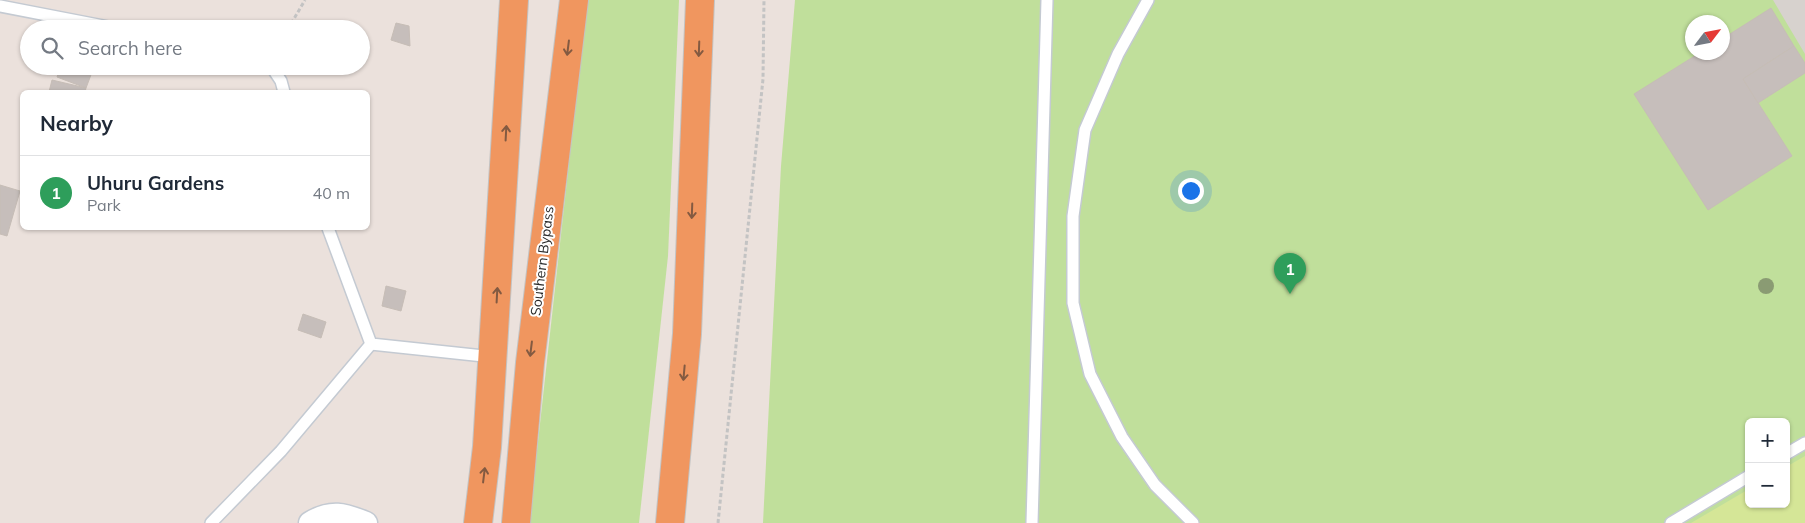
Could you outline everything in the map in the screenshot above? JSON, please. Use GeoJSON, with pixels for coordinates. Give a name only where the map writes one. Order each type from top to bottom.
{"type":"FeatureCollection","features":[{"type":"Feature","properties":{"kind":"highway"},"geometry":{"type":"LineString","coordinates":[[478,523],[487,447],[514,0]]}},
{"type":"Feature","properties":{"kind":"highway","name":"Southern Bypass"},"geometry":{"type":"LineString","coordinates":[[516,523],[530,363],[574,0]]}},
{"type":"Feature","properties":{"kind":"highway"},"geometry":{"type":"LineString","coordinates":[[670,523],[688,334],[700,0]]}},
{"type":"Feature","properties":{"kind":"street"},"geometry":{"type":"LineString","coordinates":[[310,523],[321,516],[333,514],[347,516],[366,523]]}},
{"type":"Feature","properties":{"kind":"lane"},"geometry":{"type":"LineString","coordinates":[[1032,523],[1047,0]]}},
{"type":"Feature","properties":{"kind":"lane"},"geometry":{"type":"LineString","coordinates":[[1148,0],[1118,54],[1085,130],[1073,216],[1073,303],[1090,374],[1122,437],[1155,485],[1193,523]]}},
{"type":"Feature","properties":{"kind":"lane"},"geometry":{"type":"LineString","coordinates":[[0,6],[73,20]]}},
{"type":"Feature","properties":{"kind":"lane"},"geometry":{"type":"LineString","coordinates":[[276,75],[283,90]]}},
{"type":"Feature","properties":{"kind":"lane"},"geometry":{"type":"LineString","coordinates":[[329,230],[371,344]]}},
{"type":"Feature","properties":{"kind":"lane"},"geometry":{"type":"LineString","coordinates":[[371,344],[493,357]]}},
{"type":"Feature","properties":{"kind":"lane"},"geometry":{"type":"LineString","coordinates":[[211,523],[282,452],[371,344]]}},
{"type":"Feature","properties":{"kind":"lane"},"geometry":{"type":"LineString","coordinates":[[1790,451],[1805,442]]}},
{"type":"Feature","properties":{"kind":"lane"},"geometry":{"type":"LineString","coordinates":[[1671,523],[1745,478]]}},
{"type":"Feature","properties":{"kind":"path"},"geometry":{"type":"LineString","coordinates":[[293,20],[305,0]]}},
{"type":"Feature","properties":{"kind":"path"},"geometry":{"type":"LineString","coordinates":[[718,523],[763,79],[764,0]]}},
{"type":"Feature","properties":{"kind":"green space"},"geometry":{"type":"Polygon","coordinates":[[[587,0],[679,0],[668,256],[639,523],[529,523],[587,0]]]}},
{"type":"Feature","properties":{"kind":"green space"},"geometry":{"type":"Polygon","coordinates":[[[795,0],[1805,0],[1805,523],[763,523],[781,166],[795,0]]]}},
{"type":"Feature","properties":{"kind":"green space"},"geometry":{"type":"Polygon","coordinates":[[[1805,456],[1805,523],[1691,523],[1745,491],[1745,508],[1790,508],[1790,465],[1805,456]]]}},
{"type":"Feature","properties":{"kind":"shaded area"},"geometry":{"type":"Polygon","coordinates":[[[1773,0],[1805,0],[1805,54],[1773,0]]]}},
{"type":"Feature","properties":{"kind":"building"},"geometry":{"type":"Polygon","coordinates":[[[1771,8],[1794,46],[1743,79],[1792,156],[1708,210],[1634,94],[1688,60],[1730,60],[1730,34],[1771,8]]]}},
{"type":"Feature","properties":{"kind":"building"},"geometry":{"type":"Polygon","coordinates":[[[396,23],[409,26],[410,46],[391,40],[396,23]]]}},
{"type":"Feature","properties":{"kind":"building"},"geometry":{"type":"Polygon","coordinates":[[[1794,46],[1805,63],[1805,73],[1758,103],[1743,79],[1794,46]]]}},
{"type":"Feature","properties":{"kind":"building"},"geometry":{"type":"Polygon","coordinates":[[[58,75],[91,75],[86,88],[57,77],[58,75]]]}},
{"type":"Feature","properties":{"kind":"building"},"geometry":{"type":"Polygon","coordinates":[[[52,80],[86,88],[86,90],[50,90],[52,80]]]}},
{"type":"Feature","properties":{"kind":"building"},"geometry":{"type":"Polygon","coordinates":[[[0,185],[20,191],[7,236],[0,234],[0,185]]]}},
{"type":"Feature","properties":{"kind":"building"},"geometry":{"type":"Polygon","coordinates":[[[386,286],[406,291],[401,311],[382,306],[386,286]]]}},
{"type":"Feature","properties":{"kind":"building"},"geometry":{"type":"Polygon","coordinates":[[[303,314],[326,322],[321,338],[298,330],[303,314]]]}},
{"type":"Feature","properties":{"kind":"place","name":"Uhuru Gardens"},"geometry":{"type":"Point","coordinates":[1290,294]}}]}
